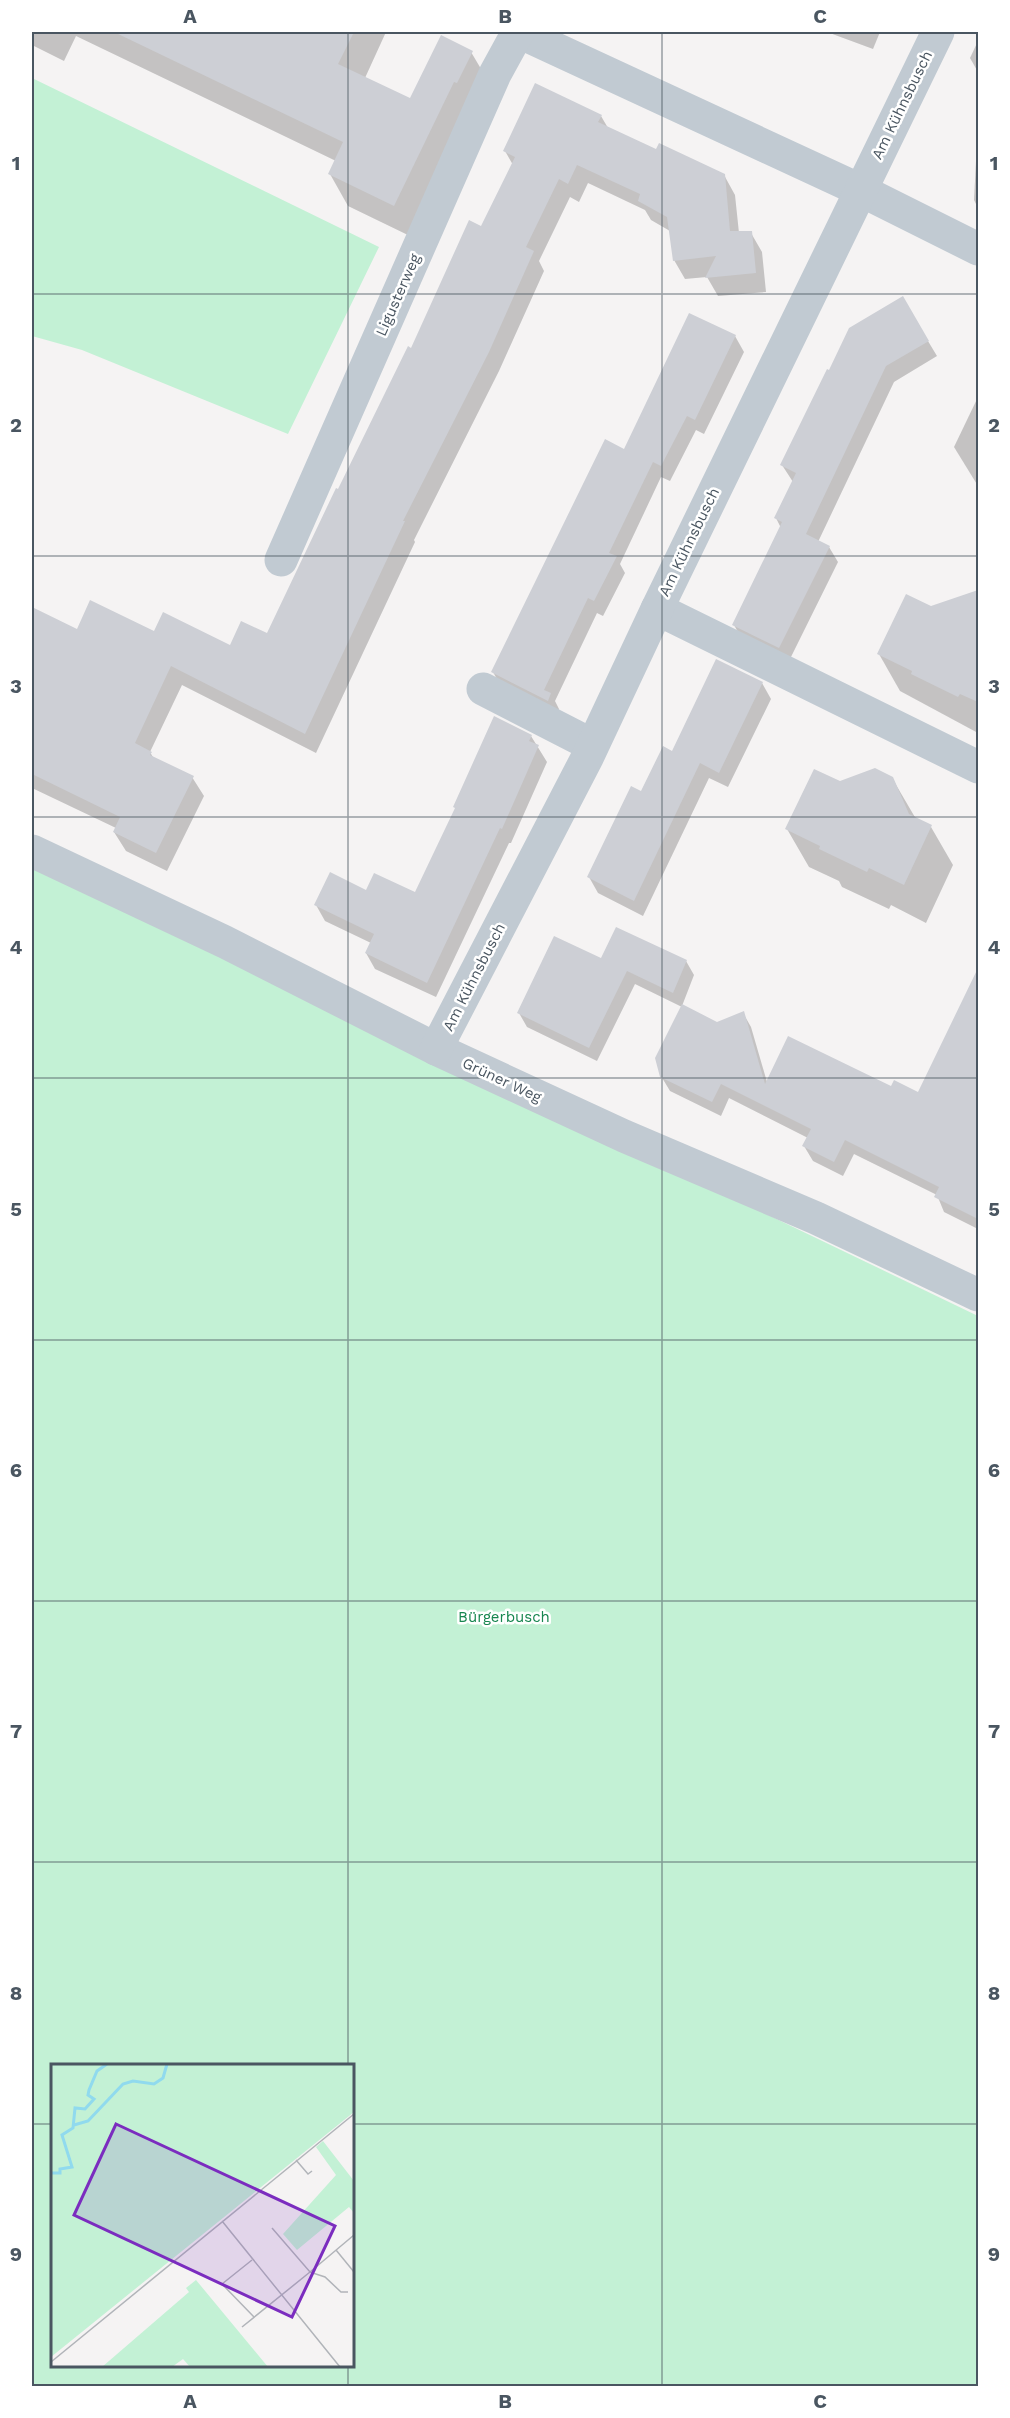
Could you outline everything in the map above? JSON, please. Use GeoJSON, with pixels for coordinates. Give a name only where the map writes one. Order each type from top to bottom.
{"type":"FeatureCollection","features":[{"type":"Feature","properties":{"kind":"street","name":"Ligusterweg"},"geometry":{"type":"LineString","coordinates":[[281,560],[495,74],[518,32],[860,190],[978,249]]}},
{"type":"Feature","properties":{"kind":"street","name":"Am Kühnsbusch"},"geometry":{"type":"LineString","coordinates":[[436,1049],[592,745],[938,32]]}},
{"type":"Feature","properties":{"kind":"street"},"geometry":{"type":"LineString","coordinates":[[657,609],[978,767]]}},
{"type":"Feature","properties":{"kind":"street"},"geometry":{"type":"LineString","coordinates":[[483,689],[592,745]]}},
{"type":"Feature","properties":{"kind":"street","name":"Grüner Weg"},"geometry":{"type":"LineString","coordinates":[[32,851],[225,942],[436,1049],[624,1136],[816,1218],[978,1295]]}},
{"type":"Feature","properties":{"kind":"green space"},"geometry":{"type":"Polygon","coordinates":[[[32,78],[379,247],[288,434],[82,350],[32,336],[32,78]]]}},
{"type":"Feature","properties":{"kind":"green space","name":"Bürgerbusch"},"geometry":{"type":"Polygon","coordinates":[[[32,860],[978,1316],[978,2386],[32,2386],[32,860]]]}},
{"type":"Feature","properties":{"kind":"building"},"geometry":{"type":"Polygon","coordinates":[[[114,32],[354,32],[338,64],[410,98],[441,35],[473,51],[457,83],[454,82],[394,206],[328,174],[343,142],[114,32]]]}},
{"type":"Feature","properties":{"kind":"building"},"geometry":{"type":"Polygon","coordinates":[[[535,83],[602,115],[598,122],[656,149],[659,143],[725,174],[730,231],[752,231],[756,273],[705,278],[716,256],[673,261],[667,217],[638,201],[640,194],[577,165],[568,184],[559,179],[526,247],[534,251],[489,352],[403,521],[405,521],[305,734],[171,666],[135,743],[152,752],[150,755],[194,776],[156,853],[113,832],[120,817],[32,774],[32,607],[77,629],[90,600],[154,631],[163,612],[230,645],[241,621],[267,633],[336,488],[338,489],[408,346],[411,348],[469,220],[481,226],[515,157],[503,151],[535,83]]]}},
{"type":"Feature","properties":{"kind":"building"},"geometry":{"type":"Polygon","coordinates":[[[903,296],[929,341],[886,366],[806,534],[830,546],[779,648],[732,625],[782,522],[774,518],[796,473],[780,465],[849,328],[903,296]]]}},
{"type":"Feature","properties":{"kind":"building"},"geometry":{"type":"Polygon","coordinates":[[[689,313],[736,335],[695,420],[687,416],[661,466],[653,462],[609,553],[617,556],[594,601],[588,598],[544,690],[551,693],[548,701],[491,672],[605,439],[624,449],[689,313]]]}},
{"type":"Feature","properties":{"kind":"building"},"geometry":{"type":"Polygon","coordinates":[[[978,590],[978,702],[960,694],[958,697],[877,654],[906,594],[931,606],[978,590]]]}},
{"type":"Feature","properties":{"kind":"building"},"geometry":{"type":"Polygon","coordinates":[[[716,659],[763,682],[719,773],[700,763],[634,901],[587,877],[631,786],[641,791],[663,746],[672,751],[716,659]]]}},
{"type":"Feature","properties":{"kind":"building"},"geometry":{"type":"Polygon","coordinates":[[[494,716],[532,735],[529,741],[539,745],[502,829],[500,828],[427,983],[365,953],[374,934],[314,905],[330,872],[366,890],[374,873],[415,892],[455,808],[453,807],[494,716]]]}},
{"type":"Feature","properties":{"kind":"building"},"geometry":{"type":"Polygon","coordinates":[[[875,768],[893,777],[909,814],[932,825],[904,885],[869,868],[867,872],[819,849],[820,846],[785,829],[814,769],[840,781],[875,768]]]}},
{"type":"Feature","properties":{"kind":"building"},"geometry":{"type":"Polygon","coordinates":[[[616,927],[687,960],[673,993],[627,971],[589,1048],[517,1013],[554,936],[601,958],[616,927]]]}},
{"type":"Feature","properties":{"kind":"building"},"geometry":{"type":"Polygon","coordinates":[[[978,968],[978,1219],[934,1197],[939,1187],[845,1140],[834,1162],[802,1146],[811,1129],[721,1084],[712,1102],[660,1077],[655,1058],[682,1004],[717,1022],[744,1011],[765,1084],[788,1036],[891,1086],[894,1080],[918,1092],[978,968]]]}}]}
